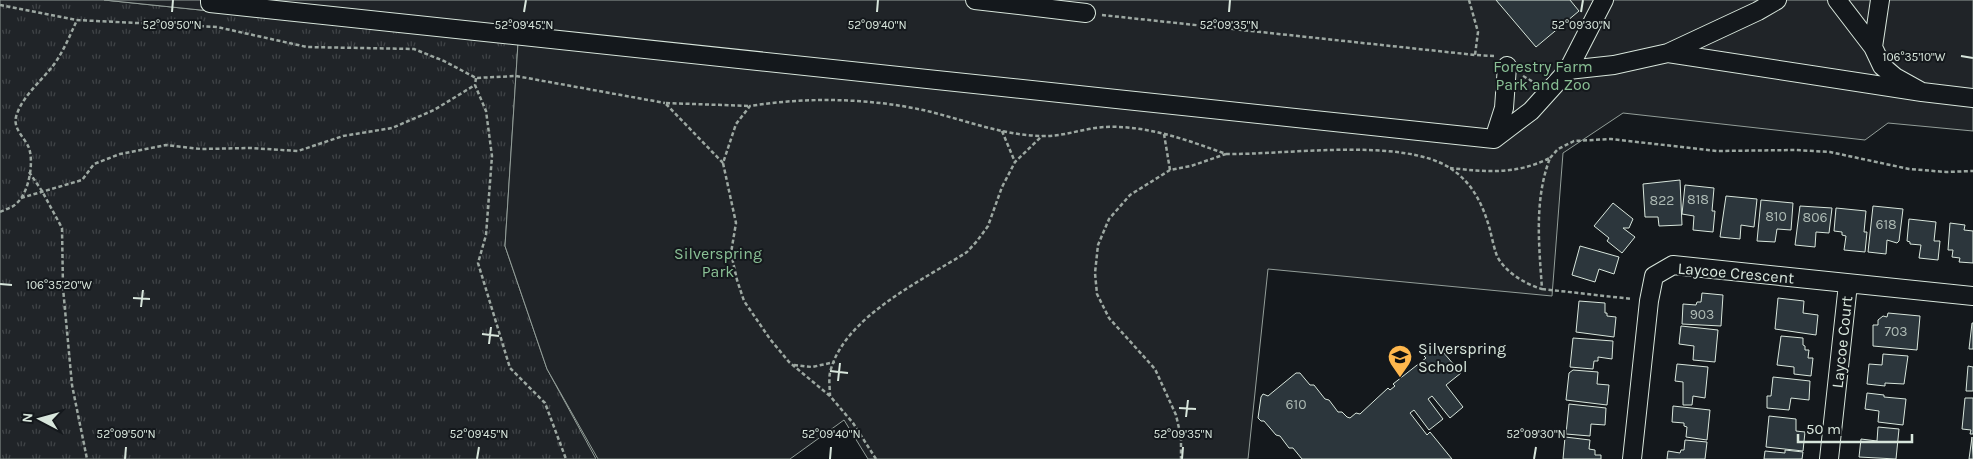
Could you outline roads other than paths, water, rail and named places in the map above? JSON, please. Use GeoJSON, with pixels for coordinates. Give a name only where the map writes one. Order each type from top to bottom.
{"type":"FeatureCollection","features":[{"type":"Feature","properties":{"kind":"street"},"geometry":{"type":"LineString","coordinates":[[210,0],[210,3],[1494,139],[1531,111],[1568,70],[1604,0]]}},
{"type":"Feature","properties":{"kind":"street"},"geometry":{"type":"LineString","coordinates":[[975,0],[1086,13]]}},
{"type":"Feature","properties":{"kind":"street"},"geometry":{"type":"LineString","coordinates":[[1568,70],[1614,65],[1668,53],[1758,11],[1777,0]]}},
{"type":"Feature","properties":{"kind":"street"},"geometry":{"type":"LineString","coordinates":[[1837,0],[1873,47],[1882,66],[1895,77],[1922,92]]}},
{"type":"Feature","properties":{"kind":"street"},"geometry":{"type":"LineString","coordinates":[[1873,47],[1880,0]]}},
{"type":"Feature","properties":{"kind":"street"},"geometry":{"type":"LineString","coordinates":[[1668,53],[1922,92],[1973,98]]}},
{"type":"Feature","properties":{"kind":"street"},"geometry":{"type":"LineString","coordinates":[[1494,139],[1504,108],[1507,66]]}},
{"type":"Feature","properties":{"kind":"street","name":"Laycoe Crescent"},"geometry":{"type":"LineString","coordinates":[[1632,459],[1649,301],[1654,276],[1673,265],[1973,296]]}},
{"type":"Feature","properties":{"kind":"street","name":"Laycoe Court"},"geometry":{"type":"LineString","coordinates":[[1829,459],[1848,284]]}},
{"type":"Feature","properties":{"kind":"place","name":"Silverspring School"},"geometry":{"type":"Point","coordinates":[1400,378]}},
{"type":"Feature","properties":{"kind":"park label","name":"Forestry Farm Park and Zoo"},"geometry":{"type":"Point","coordinates":[1543,75]}},
{"type":"Feature","properties":{"kind":"park label","name":"Silverspring Park"},"geometry":{"type":"Point","coordinates":[718,262]}}]}
